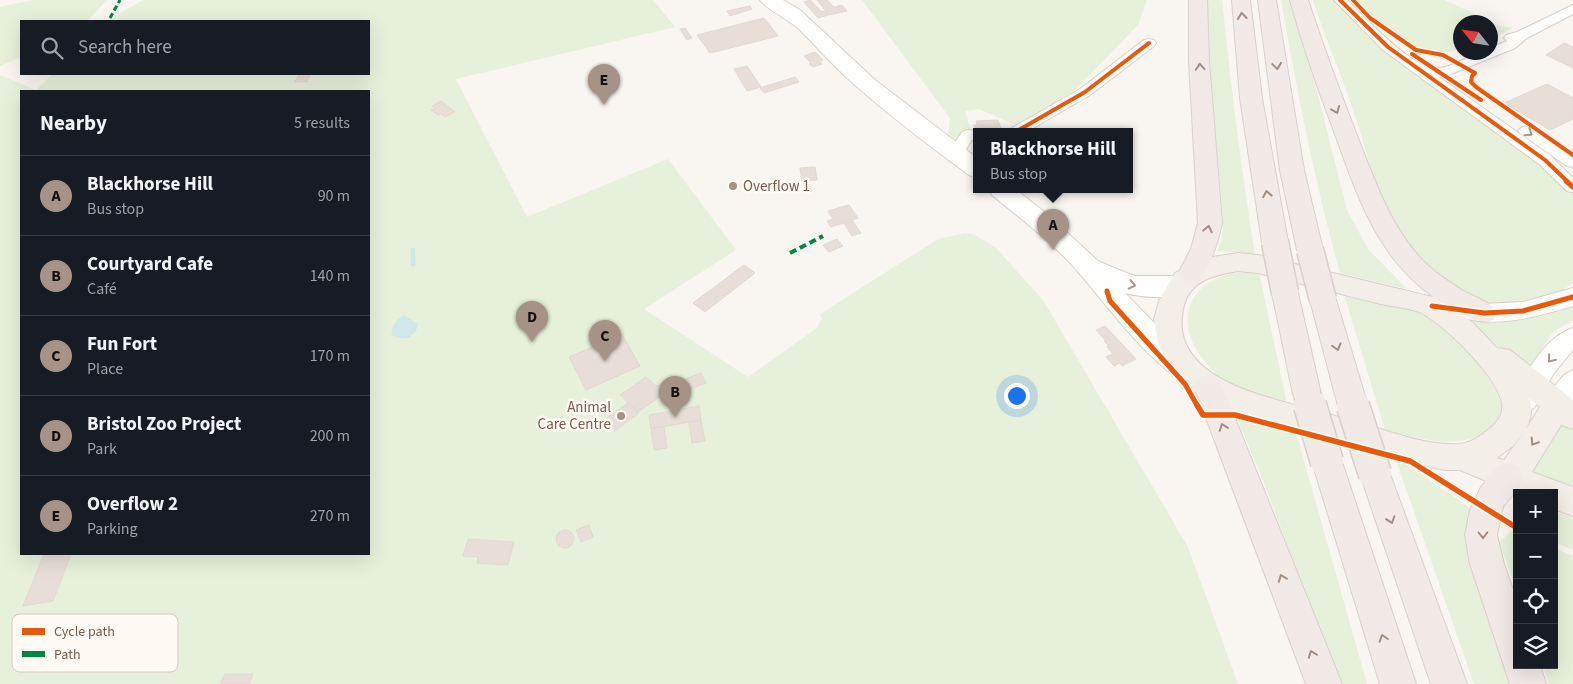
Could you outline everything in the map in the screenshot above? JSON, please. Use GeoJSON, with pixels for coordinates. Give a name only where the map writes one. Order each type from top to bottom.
{"type":"FeatureCollection","features":[{"type":"Feature","properties":{"kind":"highway"},"geometry":{"type":"LineString","coordinates":[[1185,280],[1204,249],[1210,223],[1199,61],[1198,0]]}},
{"type":"Feature","properties":{"kind":"highway"},"geometry":{"type":"LineString","coordinates":[[1241,0],[1251,98],[1285,293],[1307,394],[1398,684]]}},
{"type":"Feature","properties":{"kind":"highway"},"geometry":{"type":"LineString","coordinates":[[1267,0],[1292,170],[1323,300],[1353,406],[1375,474],[1448,684]]}},
{"type":"Feature","properties":{"kind":"highway"},"geometry":{"type":"LineString","coordinates":[[1299,0],[1327,88],[1380,224],[1400,253],[1429,282],[1446,294],[1474,321]]}},
{"type":"Feature","properties":{"kind":"highway"},"geometry":{"type":"LineString","coordinates":[[1345,132],[1349,181],[1364,226],[1381,255],[1432,306]]}},
{"type":"Feature","properties":{"kind":"highway"},"geometry":{"type":"LineString","coordinates":[[1197,378],[1324,684]]}},
{"type":"Feature","properties":{"kind":"highway"},"geometry":{"type":"LineString","coordinates":[[1508,477],[1492,497],[1486,510],[1481,535],[1487,564],[1513,639]]}},
{"type":"Feature","properties":{"kind":"highway"},"geometry":{"type":"LineString","coordinates":[[1523,669],[1528,684]]}},
{"type":"Feature","properties":{"kind":"main road"},"geometry":{"type":"LineString","coordinates":[[769,0],[794,13],[853,72],[973,167]]}},
{"type":"Feature","properties":{"kind":"main road"},"geometry":{"type":"LineString","coordinates":[[1005,193],[1038,220],[1088,266],[1107,291],[1150,337],[1197,378],[1240,402],[1411,450],[1445,457],[1461,457],[1487,448],[1502,437],[1514,422],[1517,404],[1504,373],[1474,321]]}},
{"type":"Feature","properties":{"kind":"main road"},"geometry":{"type":"LineString","coordinates":[[1088,266],[1110,279],[1134,286],[1160,288],[1185,280],[1209,266],[1221,264],[1258,264],[1432,306],[1474,321],[1534,385],[1566,411],[1508,477]]}},
{"type":"Feature","properties":{"kind":"main road"},"geometry":{"type":"LineString","coordinates":[[1185,280],[1172,301],[1167,319],[1172,343],[1197,378]]}},
{"type":"Feature","properties":{"kind":"main road"},"geometry":{"type":"LineString","coordinates":[[1461,457],[1540,489]]}},
{"type":"Feature","properties":{"kind":"main road"},"geometry":{"type":"LineString","coordinates":[[1558,496],[1573,502]]}},
{"type":"Feature","properties":{"kind":"street"},"geometry":{"type":"LineString","coordinates":[[1340,0],[1388,47],[1415,61],[1545,160],[1573,187]]}},
{"type":"Feature","properties":{"kind":"street"},"geometry":{"type":"LineString","coordinates":[[1498,42],[1522,35],[1573,8]]}},
{"type":"Feature","properties":{"kind":"street"},"geometry":{"type":"LineString","coordinates":[[1415,61],[1430,73],[1441,73],[1510,45],[1522,35]]}},
{"type":"Feature","properties":{"kind":"street"},"geometry":{"type":"LineString","coordinates":[[1022,128],[1085,92],[1149,43]]}},
{"type":"Feature","properties":{"kind":"street"},"geometry":{"type":"LineString","coordinates":[[1415,61],[1423,58],[1443,60],[1453,57]]}},
{"type":"Feature","properties":{"kind":"street"},"geometry":{"type":"LineString","coordinates":[[1458,67],[1454,75],[1460,86]]}},
{"type":"Feature","properties":{"kind":"street"},"geometry":{"type":"LineString","coordinates":[[1441,73],[1573,162]]}},
{"type":"Feature","properties":{"kind":"street"},"geometry":{"type":"LineString","coordinates":[[955,154],[967,135],[973,134]]}},
{"type":"Feature","properties":{"kind":"street"},"geometry":{"type":"LineString","coordinates":[[1474,321],[1523,311],[1571,296]]}},
{"type":"Feature","properties":{"kind":"street"},"geometry":{"type":"LineString","coordinates":[[1514,422],[1540,372],[1564,343],[1573,337]]}},
{"type":"Feature","properties":{"kind":"street"},"geometry":{"type":"LineString","coordinates":[[1566,411],[1573,380]]}},
{"type":"Feature","properties":{"kind":"green space"},"geometry":{"type":"Polygon","coordinates":[[[32,0],[107,0],[88,20],[20,20],[20,57],[0,66],[0,7],[32,0]]]}},
{"type":"Feature","properties":{"kind":"green space"},"geometry":{"type":"Polygon","coordinates":[[[143,0],[653,0],[675,27],[456,79],[527,217],[668,159],[736,250],[644,309],[748,377],[817,328],[822,319],[820,314],[938,239],[965,233],[975,235],[996,248],[1043,300],[1188,547],[1238,684],[0,684],[0,75],[36,90],[52,75],[370,75],[370,20],[109,20],[143,0]]]}},
{"type":"Feature","properties":{"kind":"green space"},"geometry":{"type":"Polygon","coordinates":[[[862,0],[1147,0],[1138,25],[1076,89],[1020,127],[979,109],[965,111],[972,134],[967,148],[948,138],[950,118],[862,0]]]}},
{"type":"Feature","properties":{"kind":"green space"},"geometry":{"type":"Polygon","coordinates":[[[1207,0],[1222,0],[1245,191],[1255,254],[1217,251],[1222,239],[1223,218],[1209,61],[1207,0]]]}},
{"type":"Feature","properties":{"kind":"green space"},"geometry":{"type":"Polygon","coordinates":[[[1281,0],[1294,0],[1347,210],[1368,249],[1407,289],[1340,273],[1307,137],[1281,0]]]}},
{"type":"Feature","properties":{"kind":"green space"},"geometry":{"type":"Polygon","coordinates":[[[1313,0],[1334,0],[1367,33],[1565,184],[1573,194],[1573,283],[1553,296],[1531,303],[1495,304],[1461,293],[1432,272],[1418,258],[1396,230],[1386,211],[1376,186],[1352,107],[1313,0]]]}},
{"type":"Feature","properties":{"kind":"green space"},"geometry":{"type":"Polygon","coordinates":[[[1355,0],[1445,0],[1477,15],[1453,15],[1453,51],[1426,53],[1415,49],[1390,33],[1355,0]]]}},
{"type":"Feature","properties":{"kind":"green space"},"geometry":{"type":"Polygon","coordinates":[[[1498,25],[1513,28],[1498,36],[1498,25]]]}},
{"type":"Feature","properties":{"kind":"green space"},"geometry":{"type":"Polygon","coordinates":[[[1243,272],[1259,272],[1287,404],[1257,396],[1225,381],[1212,370],[1199,354],[1189,332],[1188,321],[1192,301],[1207,284],[1228,275],[1243,272]]]}},
{"type":"Feature","properties":{"kind":"green space"},"geometry":{"type":"Polygon","coordinates":[[[1344,294],[1416,311],[1469,344],[1504,401],[1498,419],[1488,430],[1475,437],[1461,441],[1429,440],[1385,430],[1344,294]]]}},
{"type":"Feature","properties":{"kind":"green space"},"geometry":{"type":"Polygon","coordinates":[[[1573,306],[1573,320],[1553,332],[1528,370],[1464,318],[1519,318],[1573,306]]]}},
{"type":"Feature","properties":{"kind":"green space"},"geometry":{"type":"Polygon","coordinates":[[[1237,419],[1245,419],[1297,436],[1367,684],[1339,684],[1262,477],[1237,419]]]}},
{"type":"Feature","properties":{"kind":"green space"},"geometry":{"type":"Polygon","coordinates":[[[1561,424],[1573,424],[1573,487],[1532,473],[1530,470],[1561,424]]]}},
{"type":"Feature","properties":{"kind":"green space"},"geometry":{"type":"Polygon","coordinates":[[[1396,460],[1405,463],[1470,508],[1471,552],[1513,684],[1474,684],[1396,460]]]}},
{"type":"Feature","properties":{"kind":"green space"},"geometry":{"type":"Polygon","coordinates":[[[1558,512],[1573,518],[1573,550],[1558,544],[1558,512]]]}},
{"type":"Feature","properties":{"kind":"green space"},"geometry":{"type":"Polygon","coordinates":[[[1513,530],[1513,580],[1499,542],[1513,530]]]}},
{"type":"Feature","properties":{"kind":"green space"},"geometry":{"type":"Polygon","coordinates":[[[1558,550],[1573,556],[1573,684],[1549,684],[1544,669],[1558,669],[1558,550]]]}},
{"type":"Feature","properties":{"kind":"water"},"geometry":{"type":"Polygon","coordinates":[[[404,315],[418,324],[416,331],[409,338],[391,335],[394,324],[404,315]]]}},
{"type":"Feature","properties":{"kind":"building"},"geometry":{"type":"Polygon","coordinates":[[[810,0],[822,12],[824,11],[828,15],[818,18],[804,2],[810,0]]]}},
{"type":"Feature","properties":{"kind":"building"},"geometry":{"type":"Polygon","coordinates":[[[817,0],[827,0],[834,7],[842,5],[847,11],[829,15],[817,0]]]}},
{"type":"Feature","properties":{"kind":"building"},"geometry":{"type":"Polygon","coordinates":[[[750,6],[752,9],[730,16],[727,11],[750,6]]]}},
{"type":"Feature","properties":{"kind":"building"},"geometry":{"type":"Polygon","coordinates":[[[764,18],[778,36],[710,53],[697,35],[764,18]]]}},
{"type":"Feature","properties":{"kind":"building"},"geometry":{"type":"Polygon","coordinates":[[[685,28],[692,38],[687,40],[680,29],[685,28]]]}},
{"type":"Feature","properties":{"kind":"building"},"geometry":{"type":"Polygon","coordinates":[[[1564,43],[1573,47],[1573,68],[1546,55],[1564,43]]]}},
{"type":"Feature","properties":{"kind":"building"},"geometry":{"type":"Polygon","coordinates":[[[815,52],[823,60],[819,61],[822,64],[813,67],[804,56],[815,52]]]}},
{"type":"Feature","properties":{"kind":"building"},"geometry":{"type":"Polygon","coordinates":[[[747,66],[761,87],[747,91],[734,69],[747,66]]]}},
{"type":"Feature","properties":{"kind":"building"},"geometry":{"type":"Polygon","coordinates":[[[298,75],[310,75],[307,82],[295,82],[298,75]]]}},
{"type":"Feature","properties":{"kind":"building"},"geometry":{"type":"Polygon","coordinates":[[[795,77],[799,82],[764,93],[760,88],[795,77]]]}},
{"type":"Feature","properties":{"kind":"building"},"geometry":{"type":"Polygon","coordinates":[[[1547,84],[1573,98],[1573,119],[1550,130],[1504,103],[1547,84]]]}},
{"type":"Feature","properties":{"kind":"building"},"geometry":{"type":"Polygon","coordinates":[[[441,101],[455,112],[445,117],[431,110],[435,109],[432,106],[441,101]]]}},
{"type":"Feature","properties":{"kind":"building"},"geometry":{"type":"Polygon","coordinates":[[[998,120],[1001,128],[975,128],[974,125],[977,125],[976,121],[998,120]]]}},
{"type":"Feature","properties":{"kind":"building"},"geometry":{"type":"Polygon","coordinates":[[[815,167],[817,180],[802,181],[800,168],[815,167]]]}},
{"type":"Feature","properties":{"kind":"building"},"geometry":{"type":"Polygon","coordinates":[[[849,205],[858,218],[852,220],[861,233],[852,236],[844,223],[831,227],[827,221],[833,219],[828,211],[849,205]]]}},
{"type":"Feature","properties":{"kind":"building"},"geometry":{"type":"Polygon","coordinates":[[[837,239],[843,246],[829,252],[823,245],[837,239]]]}},
{"type":"Feature","properties":{"kind":"building"},"geometry":{"type":"Polygon","coordinates":[[[744,265],[755,273],[705,312],[693,303],[744,265]]]}},
{"type":"Feature","properties":{"kind":"building"},"geometry":{"type":"Polygon","coordinates":[[[1105,326],[1136,359],[1122,366],[1120,363],[1114,366],[1106,357],[1113,354],[1107,347],[1109,346],[1096,330],[1105,326]]]}},
{"type":"Feature","properties":{"kind":"building"},"geometry":{"type":"Polygon","coordinates":[[[622,334],[640,366],[586,390],[569,357],[622,334]]]}},
{"type":"Feature","properties":{"kind":"building"},"geometry":{"type":"Polygon","coordinates":[[[701,373],[706,383],[680,393],[675,383],[701,373]]]}},
{"type":"Feature","properties":{"kind":"building"},"geometry":{"type":"Polygon","coordinates":[[[646,377],[656,386],[674,380],[676,384],[660,391],[664,394],[638,412],[620,395],[646,377]]]}},
{"type":"Feature","properties":{"kind":"building","name":"Animal Care Centre"},"geometry":{"type":"Polygon","coordinates":[[[628,403],[639,413],[615,431],[604,420],[628,403]]]}},
{"type":"Feature","properties":{"kind":"building"},"geometry":{"type":"Polygon","coordinates":[[[699,406],[701,420],[651,429],[649,415],[699,406]]]}},
{"type":"Feature","properties":{"kind":"building"},"geometry":{"type":"Polygon","coordinates":[[[701,420],[705,441],[692,443],[689,422],[701,420]]]}},
{"type":"Feature","properties":{"kind":"building"},"geometry":{"type":"Polygon","coordinates":[[[664,426],[667,448],[654,450],[651,428],[664,426]]]}},
{"type":"Feature","properties":{"kind":"building"},"geometry":{"type":"Polygon","coordinates":[[[589,525],[593,537],[581,542],[576,530],[589,525]]]}},
{"type":"Feature","properties":{"kind":"building"},"geometry":{"type":"Polygon","coordinates":[[[565,530],[571,533],[574,539],[571,545],[565,548],[559,545],[556,539],[559,533],[565,530]]]}},
{"type":"Feature","properties":{"kind":"building"},"geometry":{"type":"Polygon","coordinates":[[[468,539],[514,542],[508,565],[477,563],[478,557],[463,556],[468,539]]]}},
{"type":"Feature","properties":{"kind":"building"},"geometry":{"type":"Polygon","coordinates":[[[44,555],[71,555],[53,601],[23,606],[44,555]]]}},
{"type":"Feature","properties":{"kind":"building"},"geometry":{"type":"Polygon","coordinates":[[[225,674],[253,674],[249,684],[220,684],[225,674]]]}},
{"type":"Feature","properties":{"kind":"waterway"},"geometry":{"type":"LineString","coordinates":[[413,250],[413,264]]}},
{"type":"Feature","properties":{"kind":"marked path"},"geometry":{"type":"LineString","coordinates":[[110,18],[120,0]]}},
{"type":"Feature","properties":{"kind":"marked path"},"geometry":{"type":"LineString","coordinates":[[790,253],[823,236]]}},
{"type":"Feature","properties":{"kind":"cycle path"},"geometry":{"type":"LineString","coordinates":[[1340,0],[1388,47],[1545,160],[1573,187]]}},
{"type":"Feature","properties":{"kind":"cycle path"},"geometry":{"type":"LineString","coordinates":[[1353,0],[1370,18],[1416,50],[1443,55],[1475,73],[1472,76],[1471,82],[1476,87],[1573,155]]}},
{"type":"Feature","properties":{"kind":"cycle path"},"geometry":{"type":"LineString","coordinates":[[1022,128],[1085,92],[1149,43]]}},
{"type":"Feature","properties":{"kind":"cycle path"},"geometry":{"type":"LineString","coordinates":[[1412,54],[1481,100]]}},
{"type":"Feature","properties":{"kind":"cycle path"},"geometry":{"type":"LineString","coordinates":[[1107,291],[1110,301],[1185,384],[1203,415],[1235,415],[1410,461],[1513,525]]}},
{"type":"Feature","properties":{"kind":"cycle path"},"geometry":{"type":"LineString","coordinates":[[1432,306],[1484,313],[1523,311],[1573,297]]}},
{"type":"Feature","properties":{"kind":"place","name":"Overflow 2"},"geometry":{"type":"Point","coordinates":[604,105]}},
{"type":"Feature","properties":{"kind":"place","name":"Overflow 1"},"geometry":{"type":"Point","coordinates":[733,186]}},
{"type":"Feature","properties":{"kind":"place","name":"Blackhorse Hill"},"geometry":{"type":"Point","coordinates":[1053,250]}},
{"type":"Feature","properties":{"kind":"place","name":"Bristol Zoo Project"},"geometry":{"type":"Point","coordinates":[532,342]}},
{"type":"Feature","properties":{"kind":"place","name":"Fun Fort"},"geometry":{"type":"Point","coordinates":[605,361]}},
{"type":"Feature","properties":{"kind":"place","name":"Animal Care Centre"},"geometry":{"type":"Point","coordinates":[621,416]}},
{"type":"Feature","properties":{"kind":"place","name":"Courtyard Cafe"},"geometry":{"type":"Point","coordinates":[675,417]}}]}
